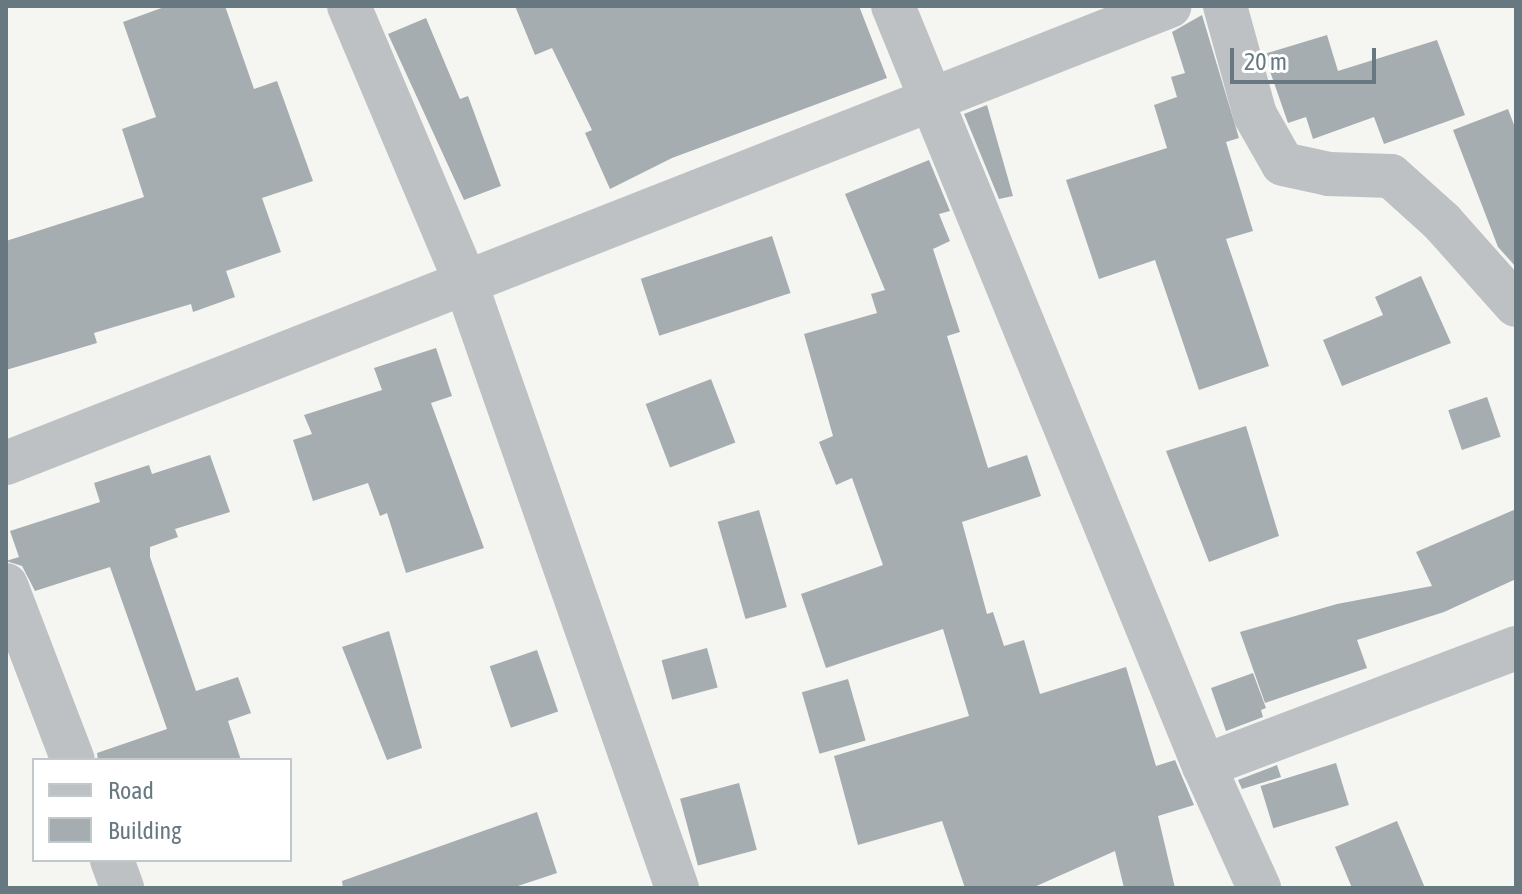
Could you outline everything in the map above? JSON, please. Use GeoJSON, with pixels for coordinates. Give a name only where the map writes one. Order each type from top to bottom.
{"type":"FeatureCollection","features":[{"type":"Feature","properties":{"kind":"street"},"geometry":{"type":"LineString","coordinates":[[349,6],[465,281],[677,888]]}},
{"type":"Feature","properties":{"kind":"street"},"geometry":{"type":"LineString","coordinates":[[893,6],[933,97],[1204,766],[1259,888]]}},
{"type":"Feature","properties":{"kind":"street"},"geometry":{"type":"LineString","coordinates":[[6,463],[1170,6]]}},
{"type":"Feature","properties":{"kind":"street"},"geometry":{"type":"LineString","coordinates":[[1225,6],[1255,115],[1283,164],[1329,174],[1391,176],[1442,222],[1516,305]]}},
{"type":"Feature","properties":{"kind":"street"},"geometry":{"type":"LineString","coordinates":[[6,585],[72,758]]}},
{"type":"Feature","properties":{"kind":"street"},"geometry":{"type":"LineString","coordinates":[[1204,766],[1516,648]]}},
{"type":"Feature","properties":{"kind":"street"},"geometry":{"type":"LineString","coordinates":[[113,862],[122,888]]}},
{"type":"Feature","properties":{"kind":"building"},"geometry":{"type":"Polygon","coordinates":[[[167,6],[225,6],[254,89],[277,81],[313,181],[262,198],[281,252],[226,271],[235,297],[193,312],[191,304],[94,333],[97,343],[6,370],[6,241],[144,197],[122,129],[156,117],[123,22],[167,6]]]}},
{"type":"Feature","properties":{"kind":"building"},"geometry":{"type":"Polygon","coordinates":[[[515,6],[859,6],[887,78],[672,158],[610,189],[585,133],[592,130],[552,48],[535,55],[515,6]]]}},
{"type":"Feature","properties":{"kind":"building"},"geometry":{"type":"Polygon","coordinates":[[[1202,15],[1239,138],[1226,142],[1253,231],[1226,239],[1269,366],[1199,390],[1155,260],[1099,279],[1066,180],[1167,148],[1154,105],[1177,97],[1171,77],[1185,73],[1172,32],[1202,15]]]}},
{"type":"Feature","properties":{"kind":"building"},"geometry":{"type":"Polygon","coordinates":[[[426,18],[460,99],[468,96],[501,186],[464,200],[388,34],[426,18]]]}},
{"type":"Feature","properties":{"kind":"building"},"geometry":{"type":"Polygon","coordinates":[[[1327,35],[1338,71],[1437,40],[1465,115],[1384,144],[1374,117],[1313,139],[1306,117],[1288,123],[1264,54],[1327,35]]]}},
{"type":"Feature","properties":{"kind":"building"},"geometry":{"type":"Polygon","coordinates":[[[987,105],[1013,196],[999,199],[964,114],[987,105]]]}},
{"type":"Feature","properties":{"kind":"building"},"geometry":{"type":"Polygon","coordinates":[[[1508,109],[1516,130],[1516,267],[1498,247],[1453,130],[1508,109]]]}},
{"type":"Feature","properties":{"kind":"building"},"geometry":{"type":"Polygon","coordinates":[[[929,160],[950,211],[939,214],[950,241],[933,249],[960,332],[947,336],[988,468],[1027,455],[1041,496],[962,522],[987,614],[993,612],[1004,646],[1024,640],[1040,694],[1126,667],[1156,766],[1175,760],[1194,805],[1158,816],[1175,888],[1124,888],[1115,851],[1032,888],[965,888],[942,821],[858,845],[834,756],[969,716],[943,629],[826,668],[801,594],[883,565],[852,478],[836,485],[819,442],[833,436],[804,334],[877,313],[871,294],[885,290],[845,194],[929,160]]]}},
{"type":"Feature","properties":{"kind":"building"},"geometry":{"type":"Polygon","coordinates":[[[772,236],[791,293],[659,336],[641,279],[772,236]]]}},
{"type":"Feature","properties":{"kind":"building"},"geometry":{"type":"Polygon","coordinates":[[[1421,276],[1451,343],[1342,386],[1323,340],[1383,315],[1375,297],[1421,276]]]}},
{"type":"Feature","properties":{"kind":"building"},"geometry":{"type":"Polygon","coordinates":[[[436,348],[452,396],[431,403],[484,548],[406,573],[387,513],[380,516],[368,483],[313,501],[293,440],[312,434],[304,415],[382,390],[374,368],[436,348]]]}},
{"type":"Feature","properties":{"kind":"building"},"geometry":{"type":"Polygon","coordinates":[[[711,379],[735,442],[670,468],[646,404],[711,379]]]}},
{"type":"Feature","properties":{"kind":"building"},"geometry":{"type":"Polygon","coordinates":[[[1487,397],[1501,437],[1462,450],[1448,410],[1487,397]]]}},
{"type":"Feature","properties":{"kind":"building"},"geometry":{"type":"Polygon","coordinates":[[[1246,426],[1279,536],[1209,562],[1166,451],[1246,426]]]}},
{"type":"Feature","properties":{"kind":"building"},"geometry":{"type":"Polygon","coordinates":[[[210,455],[230,512],[175,529],[178,537],[150,547],[150,557],[196,691],[238,677],[251,713],[228,721],[240,758],[98,758],[97,753],[167,729],[110,567],[35,591],[22,566],[6,561],[19,557],[10,531],[100,502],[94,483],[149,465],[152,474],[210,455]]]}},
{"type":"Feature","properties":{"kind":"building"},"geometry":{"type":"Polygon","coordinates":[[[1516,509],[1516,579],[1444,612],[1357,640],[1367,668],[1265,703],[1240,632],[1337,604],[1432,586],[1416,552],[1516,509]]]}},
{"type":"Feature","properties":{"kind":"building"},"geometry":{"type":"Polygon","coordinates":[[[759,510],[787,607],[746,619],[718,522],[759,510]]]}},
{"type":"Feature","properties":{"kind":"building"},"geometry":{"type":"Polygon","coordinates":[[[389,631],[422,748],[387,760],[342,647],[389,631]]]}},
{"type":"Feature","properties":{"kind":"building"},"geometry":{"type":"Polygon","coordinates":[[[707,648],[718,688],[672,700],[662,660],[707,648]]]}},
{"type":"Feature","properties":{"kind":"building"},"geometry":{"type":"Polygon","coordinates":[[[537,650],[558,711],[511,728],[490,666],[537,650]]]}},
{"type":"Feature","properties":{"kind":"building"},"geometry":{"type":"Polygon","coordinates":[[[1253,673],[1266,708],[1261,710],[1263,717],[1226,731],[1211,688],[1253,673]]]}},
{"type":"Feature","properties":{"kind":"building"},"geometry":{"type":"Polygon","coordinates":[[[848,679],[866,741],[820,754],[802,692],[848,679]]]}},
{"type":"Feature","properties":{"kind":"building"},"geometry":{"type":"Polygon","coordinates":[[[1336,763],[1349,805],[1273,828],[1260,786],[1336,763]]]}},
{"type":"Feature","properties":{"kind":"building"},"geometry":{"type":"Polygon","coordinates":[[[1277,765],[1281,777],[1242,789],[1238,780],[1277,765]]]}},
{"type":"Feature","properties":{"kind":"building"},"geometry":{"type":"Polygon","coordinates":[[[739,783],[757,850],[698,865],[680,799],[739,783]]]}},
{"type":"Feature","properties":{"kind":"building"},"geometry":{"type":"Polygon","coordinates":[[[537,812],[557,873],[512,888],[343,888],[342,881],[537,812]]]}},
{"type":"Feature","properties":{"kind":"building"},"geometry":{"type":"Polygon","coordinates":[[[1397,821],[1425,888],[1352,888],[1335,847],[1397,821]]]}}]}
